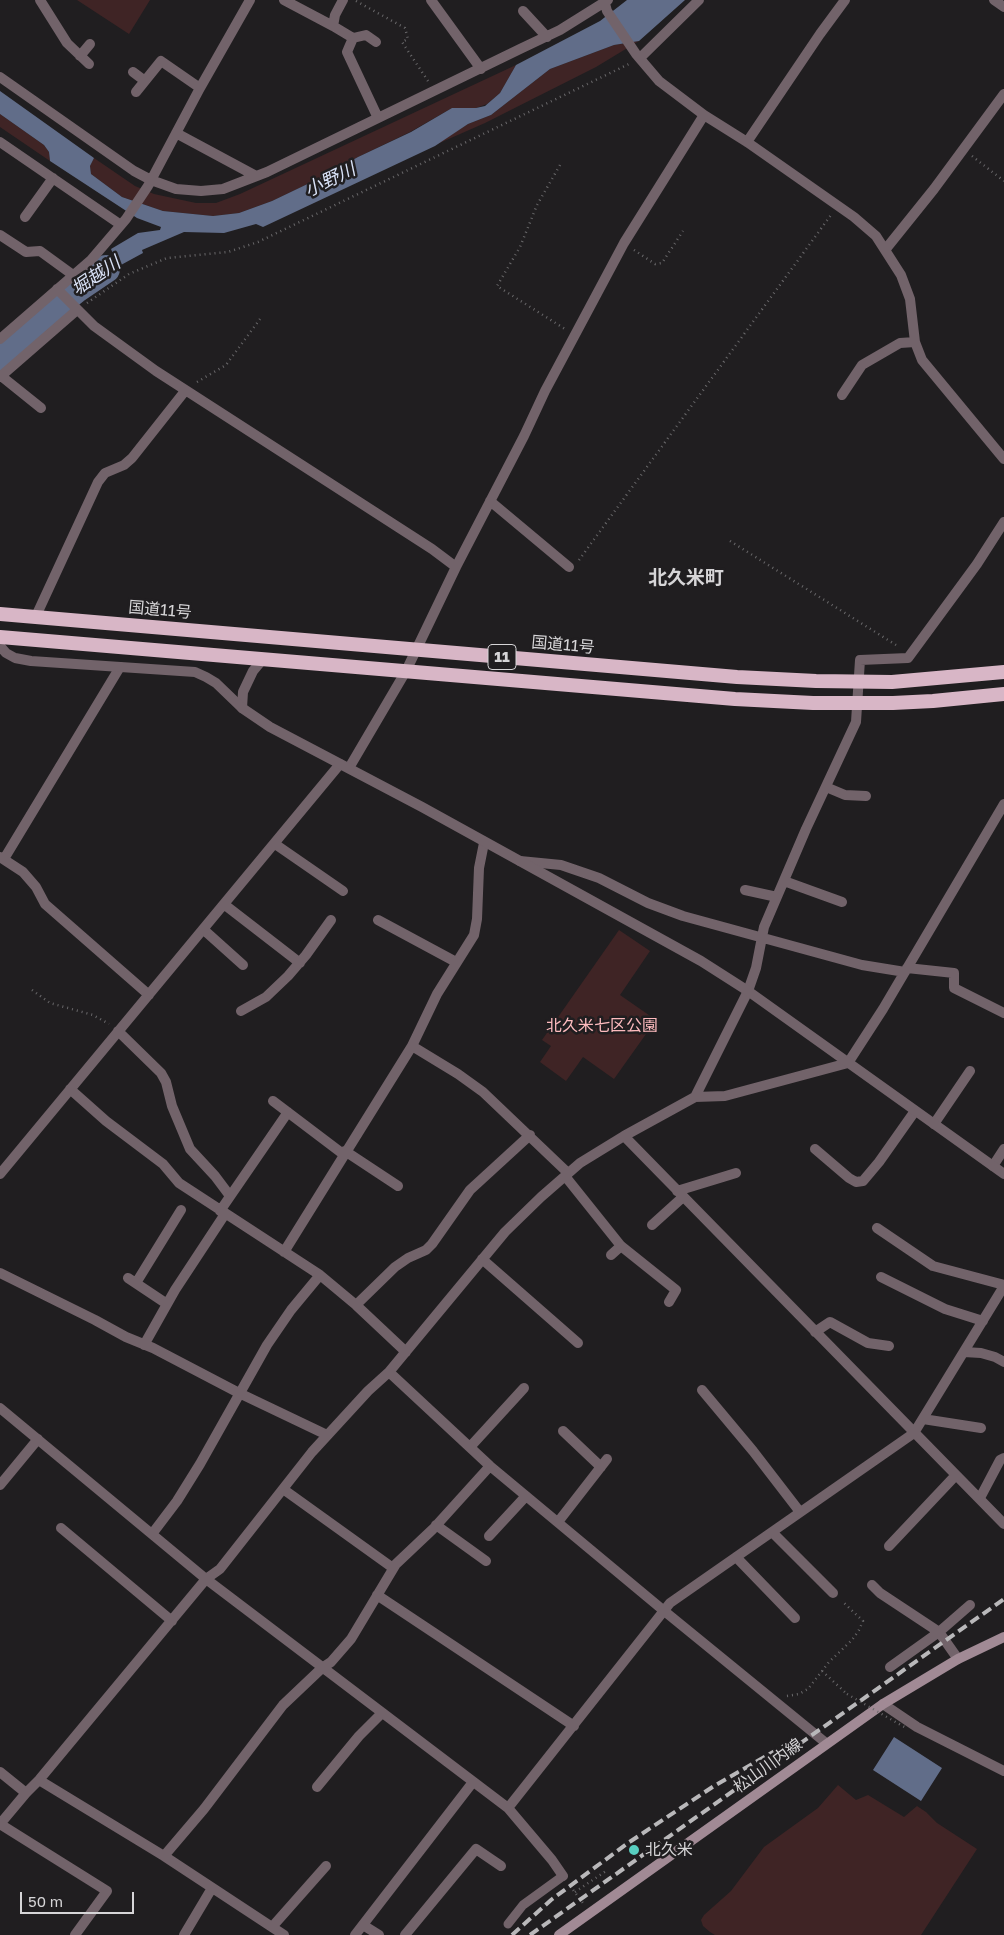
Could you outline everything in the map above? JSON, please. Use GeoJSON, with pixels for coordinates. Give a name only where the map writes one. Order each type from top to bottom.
{"type":"FeatureCollection","features":[{"type":"Feature","properties":{"kind":"highway","name":"国道11号"},"geometry":{"type":"LineString","coordinates":[[0,614],[737,678],[860,682],[1004,672]]}},
{"type":"Feature","properties":{"kind":"highway","name":"11"},"geometry":{"type":"LineString","coordinates":[[0,637],[735,699],[813,703],[933,702],[1004,694]]}},
{"type":"Feature","properties":{"kind":"main road","name":"松山川内線"},"geometry":{"type":"LineString","coordinates":[[559,1935],[883,1704],[923,1678],[1004,1637]]}},
{"type":"Feature","properties":{"kind":"street"},"geometry":{"type":"LineString","coordinates":[[40,0],[68,43],[90,64]]}},
{"type":"Feature","properties":{"kind":"street"},"geometry":{"type":"LineString","coordinates":[[0,338],[58,291],[91,260],[124,222],[149,183],[250,0]]}},
{"type":"Feature","properties":{"kind":"street"},"geometry":{"type":"LineString","coordinates":[[284,0],[353,38],[366,35],[376,42]]}},
{"type":"Feature","properties":{"kind":"street"},"geometry":{"type":"LineString","coordinates":[[332,26],[335,15],[343,0]]}},
{"type":"Feature","properties":{"kind":"street"},"geometry":{"type":"LineString","coordinates":[[432,0],[480,68]]}},
{"type":"Feature","properties":{"kind":"street"},"geometry":{"type":"LineString","coordinates":[[638,56],[699,0]]}},
{"type":"Feature","properties":{"kind":"street"},"geometry":{"type":"LineString","coordinates":[[746,142],[845,0]]}},
{"type":"Feature","properties":{"kind":"street"},"geometry":{"type":"LineString","coordinates":[[994,0],[1004,7]]}},
{"type":"Feature","properties":{"kind":"street"},"geometry":{"type":"LineString","coordinates":[[0,78],[149,183],[176,189],[201,191],[222,188],[256,176],[547,36],[606,3],[638,56],[659,81],[704,115],[854,216],[876,236],[901,275],[910,299],[915,342],[922,360],[1004,459]]}},
{"type":"Feature","properties":{"kind":"street"},"geometry":{"type":"LineString","coordinates":[[523,11],[547,36]]}},
{"type":"Feature","properties":{"kind":"street"},"geometry":{"type":"LineString","coordinates":[[353,38],[347,52],[378,118]]}},
{"type":"Feature","properties":{"kind":"street"},"geometry":{"type":"LineString","coordinates":[[80,56],[90,44]]}},
{"type":"Feature","properties":{"kind":"street"},"geometry":{"type":"LineString","coordinates":[[136,92],[161,61],[200,88]]}},
{"type":"Feature","properties":{"kind":"street"},"geometry":{"type":"LineString","coordinates":[[133,72],[145,81]]}},
{"type":"Feature","properties":{"kind":"street"},"geometry":{"type":"LineString","coordinates":[[885,250],[1004,94]]}},
{"type":"Feature","properties":{"kind":"street"},"geometry":{"type":"LineString","coordinates":[[0,1174],[275,844],[345,766],[406,671],[545,391],[624,244],[704,115]]}},
{"type":"Feature","properties":{"kind":"street"},"geometry":{"type":"LineString","coordinates":[[176,133],[256,176]]}},
{"type":"Feature","properties":{"kind":"street"},"geometry":{"type":"LineString","coordinates":[[0,142],[53,178],[124,222]]}},
{"type":"Feature","properties":{"kind":"street"},"geometry":{"type":"LineString","coordinates":[[25,217],[53,178]]}},
{"type":"Feature","properties":{"kind":"street"},"geometry":{"type":"LineString","coordinates":[[0,234],[26,252],[40,251],[73,275]]}},
{"type":"Feature","properties":{"kind":"street"},"geometry":{"type":"LineString","coordinates":[[58,291],[76,309],[122,347],[186,391],[432,549],[456,567]]}},
{"type":"Feature","properties":{"kind":"street"},"geometry":{"type":"LineString","coordinates":[[41,408],[1,376],[76,309]]}},
{"type":"Feature","properties":{"kind":"street"},"geometry":{"type":"LineString","coordinates":[[842,395],[857,370],[862,366],[900,343],[915,342]]}},
{"type":"Feature","properties":{"kind":"street"},"geometry":{"type":"LineString","coordinates":[[36,616],[98,482],[105,473],[132,458],[186,391]]}},
{"type":"Feature","properties":{"kind":"street"},"geometry":{"type":"LineString","coordinates":[[490,502],[569,567]]}},
{"type":"Feature","properties":{"kind":"street"},"geometry":{"type":"LineString","coordinates":[[696,1097],[748,992],[756,968],[764,928],[856,722],[860,660],[908,658],[977,564],[1004,522]]}},
{"type":"Feature","properties":{"kind":"street"},"geometry":{"type":"LineString","coordinates":[[0,646],[6,653],[15,658],[195,672],[216,683],[242,708],[270,727],[345,766],[701,961],[748,992],[1004,1174]]}},
{"type":"Feature","properties":{"kind":"street"},"geometry":{"type":"LineString","coordinates":[[242,708],[243,692],[249,677],[263,659]]}},
{"type":"Feature","properties":{"kind":"street"},"geometry":{"type":"LineString","coordinates":[[120,667],[2,858],[24,872],[36,887],[45,904],[149,995]]}},
{"type":"Feature","properties":{"kind":"street"},"geometry":{"type":"LineString","coordinates":[[826,787],[845,795],[866,796]]}},
{"type":"Feature","properties":{"kind":"street"},"geometry":{"type":"LineString","coordinates":[[75,1935],[107,1891],[0,1824],[39,1780],[206,1579],[220,1569],[328,1435],[368,1391],[389,1372],[505,1232],[580,1162],[696,1097],[725,1096],[848,1063],[906,970],[1004,804]]}},
{"type":"Feature","properties":{"kind":"street"},"geometry":{"type":"LineString","coordinates":[[284,1252],[412,1046],[437,994],[474,935],[477,919],[478,868],[484,843]]}},
{"type":"Feature","properties":{"kind":"street"},"geometry":{"type":"LineString","coordinates":[[275,844],[343,891]]}},
{"type":"Feature","properties":{"kind":"street"},"geometry":{"type":"LineString","coordinates":[[517,860],[561,864],[599,878],[648,903],[683,916],[718,924],[762,939],[862,965],[954,973],[954,988],[1004,1013]]}},
{"type":"Feature","properties":{"kind":"street"},"geometry":{"type":"LineString","coordinates":[[784,881],[842,902]]}},
{"type":"Feature","properties":{"kind":"street"},"geometry":{"type":"LineString","coordinates":[[745,890],[777,897]]}},
{"type":"Feature","properties":{"kind":"street"},"geometry":{"type":"LineString","coordinates":[[225,904],[300,963]]}},
{"type":"Feature","properties":{"kind":"street"},"geometry":{"type":"LineString","coordinates":[[241,1011],[266,997],[300,963],[331,920]]}},
{"type":"Feature","properties":{"kind":"street"},"geometry":{"type":"LineString","coordinates":[[378,920],[456,962]]}},
{"type":"Feature","properties":{"kind":"street"},"geometry":{"type":"LineString","coordinates":[[204,930],[243,965]]}},
{"type":"Feature","properties":{"kind":"street"},"geometry":{"type":"LineString","coordinates":[[118,1031],[161,1073],[190,1149],[215,1176],[230,1196]]}},
{"type":"Feature","properties":{"kind":"street"},"geometry":{"type":"LineString","coordinates":[[412,1046],[458,1074],[482,1092],[530,1136],[567,1174],[621,1246],[676,1290],[669,1302]]}},
{"type":"Feature","properties":{"kind":"street"},"geometry":{"type":"LineString","coordinates":[[934,1124],[970,1071]]}},
{"type":"Feature","properties":{"kind":"street"},"geometry":{"type":"LineString","coordinates":[[70,1089],[106,1121],[163,1164],[179,1183],[320,1275],[356,1305],[406,1352]]}},
{"type":"Feature","properties":{"kind":"street"},"geometry":{"type":"LineString","coordinates":[[273,1101],[344,1153],[398,1186]]}},
{"type":"Feature","properties":{"kind":"street"},"geometry":{"type":"LineString","coordinates":[[814,1149],[849,1178],[856,1182],[863,1181],[879,1162],[915,1111]]}},
{"type":"Feature","properties":{"kind":"street"},"geometry":{"type":"LineString","coordinates":[[144,1345],[223,1212],[230,1196],[288,1112]]}},
{"type":"Feature","properties":{"kind":"street"},"geometry":{"type":"LineString","coordinates":[[356,1305],[395,1267],[408,1258],[426,1250],[470,1190],[530,1136]]}},
{"type":"Feature","properties":{"kind":"street"},"geometry":{"type":"LineString","coordinates":[[624,1136],[1004,1524]]}},
{"type":"Feature","properties":{"kind":"street"},"geometry":{"type":"LineString","coordinates":[[993,1166],[1004,1150]]}},
{"type":"Feature","properties":{"kind":"street"},"geometry":{"type":"LineString","coordinates":[[652,1225],[680,1194],[736,1173]]}},
{"type":"Feature","properties":{"kind":"street"},"geometry":{"type":"LineString","coordinates":[[167,1304],[132,1280],[181,1210]]}},
{"type":"Feature","properties":{"kind":"street"},"geometry":{"type":"LineString","coordinates":[[508,1808],[574,1726],[662,1610],[914,1433],[1004,1286],[933,1266],[876,1228]]}},
{"type":"Feature","properties":{"kind":"street"},"geometry":{"type":"LineString","coordinates":[[611,1255],[621,1246]]}},
{"type":"Feature","properties":{"kind":"street"},"geometry":{"type":"LineString","coordinates":[[482,1259],[578,1343]]}},
{"type":"Feature","properties":{"kind":"street"},"geometry":{"type":"LineString","coordinates":[[0,1273],[239,1393],[328,1435]]}},
{"type":"Feature","properties":{"kind":"street"},"geometry":{"type":"LineString","coordinates":[[152,1534],[177,1501],[200,1464],[266,1346],[291,1310],[320,1275]]}},
{"type":"Feature","properties":{"kind":"street"},"geometry":{"type":"LineString","coordinates":[[881,1277],[945,1309],[983,1322]]}},
{"type":"Feature","properties":{"kind":"street"},"geometry":{"type":"LineString","coordinates":[[815,1332],[830,1322],[868,1343],[890,1346]]}},
{"type":"Feature","properties":{"kind":"street"},"geometry":{"type":"LineString","coordinates":[[964,1352],[981,1353],[1004,1362]]}},
{"type":"Feature","properties":{"kind":"street"},"geometry":{"type":"LineString","coordinates":[[389,1372],[490,1466],[662,1610],[826,1743]]}},
{"type":"Feature","properties":{"kind":"street"},"geometry":{"type":"LineString","coordinates":[[470,1447],[524,1388]]}},
{"type":"Feature","properties":{"kind":"street"},"geometry":{"type":"LineString","coordinates":[[702,1390],[753,1451],[800,1512]]}},
{"type":"Feature","properties":{"kind":"street"},"geometry":{"type":"LineString","coordinates":[[0,1408],[206,1579],[508,1808],[552,1860],[563,1876]]}},
{"type":"Feature","properties":{"kind":"street"},"geometry":{"type":"LineString","coordinates":[[923,1418],[981,1428]]}},
{"type":"Feature","properties":{"kind":"street"},"geometry":{"type":"LineString","coordinates":[[558,1522],[604,1463],[563,1431]]}},
{"type":"Feature","properties":{"kind":"street"},"geometry":{"type":"LineString","coordinates":[[0,1485],[38,1439]]}},
{"type":"Feature","properties":{"kind":"street"},"geometry":{"type":"LineString","coordinates":[[980,1498],[1000,1460],[1004,1458]]}},
{"type":"Feature","properties":{"kind":"street"},"geometry":{"type":"LineString","coordinates":[[164,1856],[204,1809],[283,1705],[322,1668],[331,1662],[351,1639],[393,1568],[404,1554],[436,1525],[490,1466]]}},
{"type":"Feature","properties":{"kind":"street"},"geometry":{"type":"LineString","coordinates":[[889,1546],[956,1475]]}},
{"type":"Feature","properties":{"kind":"street"},"geometry":{"type":"LineString","coordinates":[[283,1489],[393,1568]]}},
{"type":"Feature","properties":{"kind":"street"},"geometry":{"type":"LineString","coordinates":[[489,1536],[526,1496]]}},
{"type":"Feature","properties":{"kind":"street"},"geometry":{"type":"LineString","coordinates":[[436,1525],[486,1561]]}},
{"type":"Feature","properties":{"kind":"street"},"geometry":{"type":"LineString","coordinates":[[61,1528],[172,1620]]}},
{"type":"Feature","properties":{"kind":"street"},"geometry":{"type":"LineString","coordinates":[[772,1532],[833,1593]]}},
{"type":"Feature","properties":{"kind":"street"},"geometry":{"type":"LineString","coordinates":[[736,1557],[795,1618]]}},
{"type":"Feature","properties":{"kind":"street"},"geometry":{"type":"LineString","coordinates":[[872,1585],[880,1593],[939,1632],[958,1659]]}},
{"type":"Feature","properties":{"kind":"street"},"geometry":{"type":"LineString","coordinates":[[377,1595],[574,1726]]}},
{"type":"Feature","properties":{"kind":"street"},"geometry":{"type":"LineString","coordinates":[[890,1667],[939,1632],[970,1605]]}},
{"type":"Feature","properties":{"kind":"street"},"geometry":{"type":"LineString","coordinates":[[883,1704],[917,1726],[1004,1771]]}},
{"type":"Feature","properties":{"kind":"street"},"geometry":{"type":"LineString","coordinates":[[317,1787],[359,1736],[382,1713]]}},
{"type":"Feature","properties":{"kind":"street"},"geometry":{"type":"LineString","coordinates":[[0,1772],[26,1793]]}},
{"type":"Feature","properties":{"kind":"street"},"geometry":{"type":"LineString","coordinates":[[39,1780],[164,1856],[284,1935]]}},
{"type":"Feature","properties":{"kind":"street"},"geometry":{"type":"LineString","coordinates":[[355,1935],[473,1782]]}},
{"type":"Feature","properties":{"kind":"street"},"geometry":{"type":"LineString","coordinates":[[405,1935],[476,1849],[501,1866]]}},
{"type":"Feature","properties":{"kind":"street"},"geometry":{"type":"LineString","coordinates":[[272,1927],[326,1866]]}},
{"type":"Feature","properties":{"kind":"street"},"geometry":{"type":"LineString","coordinates":[[184,1935],[212,1888]]}},
{"type":"Feature","properties":{"kind":"street"},"geometry":{"type":"LineString","coordinates":[[363,1925],[379,1935]]}},
{"type":"Feature","properties":{"kind":"lane"},"geometry":{"type":"LineString","coordinates":[[508,1924],[523,1904],[563,1876]]}},
{"type":"Feature","properties":{"kind":"path"},"geometry":{"type":"LineString","coordinates":[[353,0],[405,28],[408,39],[402,42],[434,91]]}},
{"type":"Feature","properties":{"kind":"path"},"geometry":{"type":"LineString","coordinates":[[76,309],[129,274],[167,258],[228,252],[258,242],[604,78],[638,56]]}},
{"type":"Feature","properties":{"kind":"path"},"geometry":{"type":"LineString","coordinates":[[963,149],[1004,182]]}},
{"type":"Feature","properties":{"kind":"path"},"geometry":{"type":"LineString","coordinates":[[560,165],[537,205],[520,247],[496,286],[575,336]]}},
{"type":"Feature","properties":{"kind":"path"},"geometry":{"type":"LineString","coordinates":[[569,567],[573,569],[838,206]]}},
{"type":"Feature","properties":{"kind":"path"},"geometry":{"type":"LineString","coordinates":[[624,244],[655,264],[662,263],[683,231]]}},
{"type":"Feature","properties":{"kind":"path"},"geometry":{"type":"LineString","coordinates":[[186,391],[192,384],[226,365],[260,319]]}},
{"type":"Feature","properties":{"kind":"path"},"geometry":{"type":"LineString","coordinates":[[730,541],[911,654]]}},
{"type":"Feature","properties":{"kind":"path"},"geometry":{"type":"LineString","coordinates":[[32,990],[50,1003],[103,1019],[118,1031]]}},
{"type":"Feature","properties":{"kind":"path"},"geometry":{"type":"LineString","coordinates":[[775,1702],[783,1696],[798,1694],[808,1689],[822,1671],[852,1640],[863,1621],[833,1593]]}},
{"type":"Feature","properties":{"kind":"path"},"geometry":{"type":"LineString","coordinates":[[822,1671],[847,1694],[906,1728]]}},
{"type":"Feature","properties":{"kind":"path"},"geometry":{"type":"LineString","coordinates":[[575,1892],[606,1871]]}},
{"type":"Feature","properties":{"kind":"path"},"geometry":{"type":"LineString","coordinates":[[563,1876],[590,1912]]}},
{"type":"Feature","properties":{"kind":"green space"},"geometry":{"type":"Polygon","coordinates":[[[77,0],[150,0],[129,34],[77,0]]]}},
{"type":"Feature","properties":{"kind":"green space"},"geometry":{"type":"Polygon","coordinates":[[[639,41],[596,67],[485,123],[435,145],[468,124],[491,115],[550,69],[614,45],[639,41]]]}},
{"type":"Feature","properties":{"kind":"green space"},"geometry":{"type":"Polygon","coordinates":[[[516,65],[500,93],[487,104],[476,108],[452,108],[410,132],[320,178],[272,201],[239,213],[213,216],[163,211],[122,197],[91,174],[90,166],[94,158],[135,186],[154,194],[196,203],[216,203],[240,194],[516,65]]]}},
{"type":"Feature","properties":{"kind":"green space"},"geometry":{"type":"Polygon","coordinates":[[[0,114],[44,145],[49,152],[50,161],[0,127],[0,114]]]}},
{"type":"Feature","properties":{"kind":"green space","name":"北久米七区公園"},"geometry":{"type":"Polygon","coordinates":[[[619,930],[650,951],[620,995],[656,1020],[614,1079],[583,1057],[566,1081],[540,1062],[551,1046],[542,1040],[619,930]]]}},
{"type":"Feature","properties":{"kind":"green space"},"geometry":{"type":"Polygon","coordinates":[[[838,1785],[856,1800],[868,1795],[904,1817],[917,1806],[937,1823],[977,1849],[921,1935],[715,1935],[703,1926],[701,1920],[704,1915],[731,1891],[764,1847],[818,1808],[838,1785]]]}},
{"type":"Feature","properties":{"kind":"water","name":"小野川"},"geometry":{"type":"Polygon","coordinates":[[[627,0],[685,0],[639,41],[614,45],[550,69],[491,115],[468,124],[435,146],[263,227],[256,224],[224,233],[184,232],[142,250],[143,253],[75,290],[113,254],[111,249],[138,233],[160,230],[161,227],[137,218],[50,161],[49,152],[44,145],[0,114],[0,91],[94,158],[90,166],[91,174],[122,197],[163,211],[213,216],[239,213],[272,201],[320,178],[358,157],[411,132],[452,108],[485,106],[500,93],[516,65],[600,21],[627,0]]]}},
{"type":"Feature","properties":{"kind":"water"},"geometry":{"type":"Polygon","coordinates":[[[894,1737],[942,1768],[921,1801],[873,1770],[894,1737]]]}},
{"type":"Feature","properties":{"kind":"waterway","name":"堀越川"},"geometry":{"type":"LineString","coordinates":[[0,357],[35,322],[75,290],[106,269]]}},
{"type":"Feature","properties":{"kind":"railway"},"geometry":{"type":"LineString","coordinates":[[530,1935],[1004,1599]]}},
{"type":"Feature","properties":{"kind":"railway"},"geometry":{"type":"LineString","coordinates":[[512,1935],[551,1900],[628,1843],[714,1786],[789,1743]]}},
{"type":"Feature","properties":{"kind":"place","name":"北久米"},"geometry":{"type":"Point","coordinates":[634,1850]}},
{"type":"Feature","properties":{"kind":"district","name":"北久米町"},"geometry":{"type":"Point","coordinates":[686,578]}}]}
